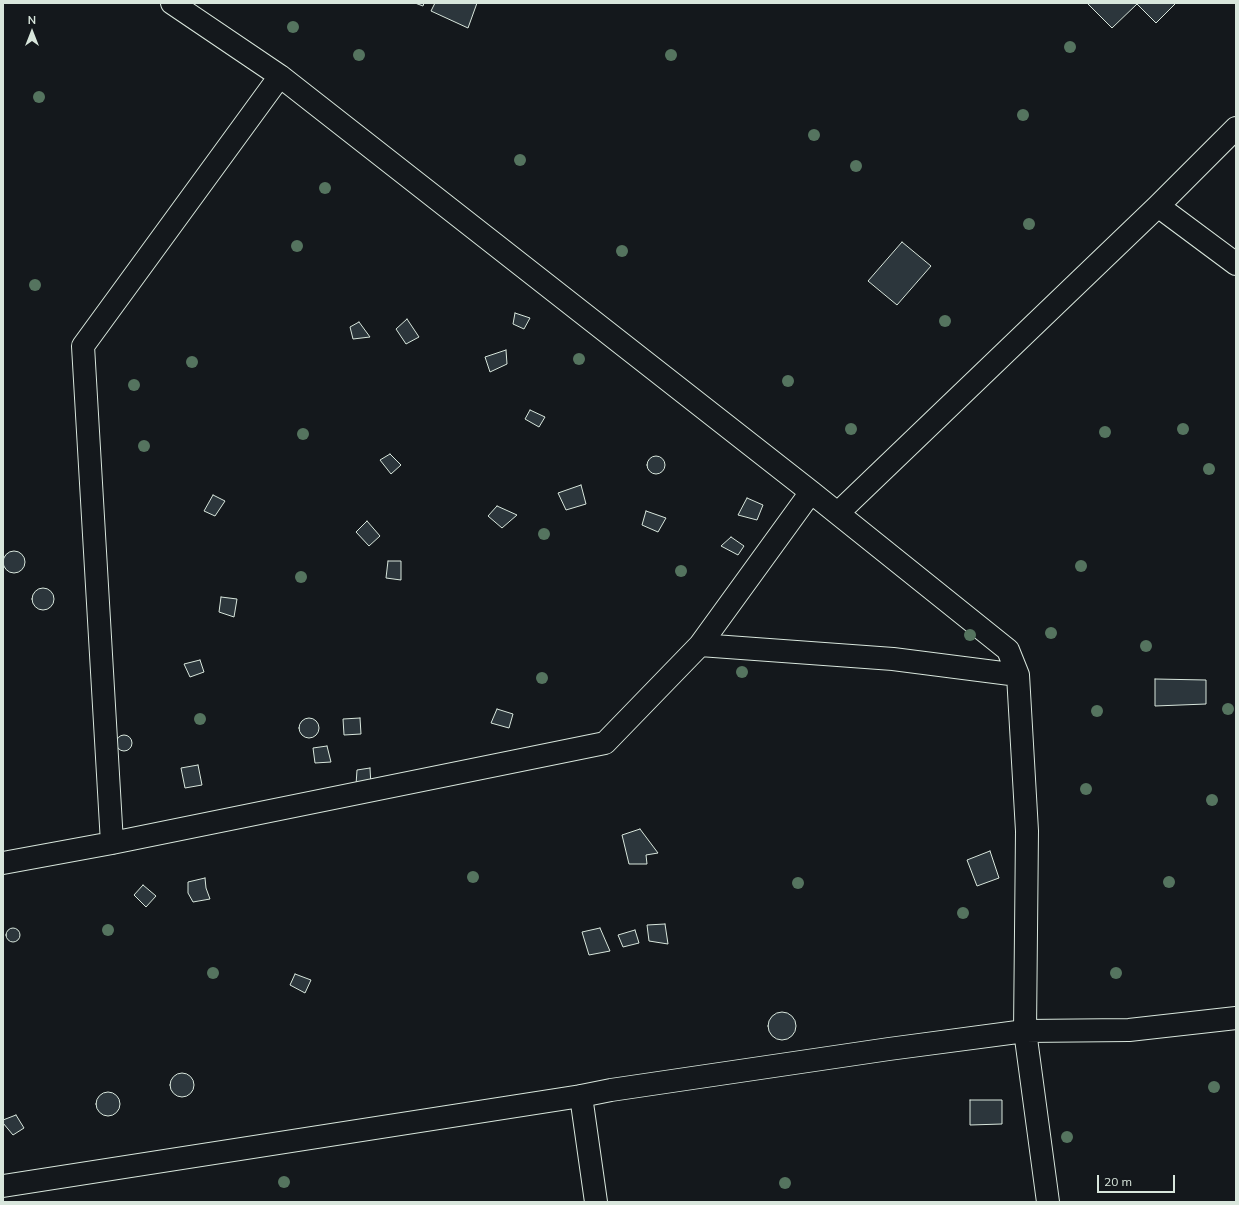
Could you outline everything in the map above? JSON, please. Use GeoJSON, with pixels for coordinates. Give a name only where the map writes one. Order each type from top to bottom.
{"type":"FeatureCollection","features":[{"type":"Feature","properties":{"kind":"street"},"geometry":{"type":"LineString","coordinates":[[172,3],[280,76],[838,513],[1008,650],[1018,675],[1027,831],[1025,1031],[1048,1202]]}},
{"type":"Feature","properties":{"kind":"street"},"geometry":{"type":"LineString","coordinates":[[112,843],[83,346],[280,76]]}},
{"type":"Feature","properties":{"kind":"street"},"geometry":{"type":"LineString","coordinates":[[838,513],[1158,206],[1236,128]]}},
{"type":"Feature","properties":{"kind":"street"},"geometry":{"type":"LineString","coordinates":[[1158,206],[1236,264]]}},
{"type":"Feature","properties":{"kind":"street"},"geometry":{"type":"LineString","coordinates":[[3,863],[112,843],[605,743],[700,645],[811,492]]}},
{"type":"Feature","properties":{"kind":"street"},"geometry":{"type":"LineString","coordinates":[[700,645],[893,659],[1018,675]]}},
{"type":"Feature","properties":{"kind":"street"},"geometry":{"type":"LineString","coordinates":[[3,1186],[581,1096],[611,1090],[889,1049],[1025,1031],[1129,1030],[1236,1018]]}},
{"type":"Feature","properties":{"kind":"street"},"geometry":{"type":"LineString","coordinates":[[581,1096],[596,1202]]}},
{"type":"Feature","properties":{"kind":"building"},"geometry":{"type":"Polygon","coordinates":[[[415,3],[424,3],[423,6],[415,3]]]}},
{"type":"Feature","properties":{"kind":"building"},"geometry":{"type":"Polygon","coordinates":[[[435,3],[477,3],[468,28],[431,11],[435,3]]]}},
{"type":"Feature","properties":{"kind":"building"},"geometry":{"type":"Polygon","coordinates":[[[1087,3],[1176,3],[1156,23],[1137,4],[1112,28],[1087,3]]]}},
{"type":"Feature","properties":{"kind":"building"},"geometry":{"type":"Polygon","coordinates":[[[902,242],[931,266],[897,305],[868,281],[902,242]]]}},
{"type":"Feature","properties":{"kind":"building"},"geometry":{"type":"Polygon","coordinates":[[[515,313],[530,318],[524,329],[513,324],[515,313]]]}},
{"type":"Feature","properties":{"kind":"building"},"geometry":{"type":"Polygon","coordinates":[[[407,319],[419,337],[406,344],[396,329],[407,319]]]}},
{"type":"Feature","properties":{"kind":"building"},"geometry":{"type":"Polygon","coordinates":[[[359,322],[370,337],[353,339],[350,327],[359,322]]]}},
{"type":"Feature","properties":{"kind":"building"},"geometry":{"type":"Polygon","coordinates":[[[506,350],[507,364],[490,372],[485,357],[506,350]]]}},
{"type":"Feature","properties":{"kind":"building"},"geometry":{"type":"Polygon","coordinates":[[[530,410],[545,417],[539,427],[525,419],[530,410]]]}},
{"type":"Feature","properties":{"kind":"building"},"geometry":{"type":"Polygon","coordinates":[[[390,454],[401,465],[391,474],[380,460],[390,454]]]}},
{"type":"Feature","properties":{"kind":"building"},"geometry":{"type":"Polygon","coordinates":[[[656,456],[662,459],[665,465],[662,471],[656,474],[650,471],[647,465],[650,459],[656,456]]]}},
{"type":"Feature","properties":{"kind":"building"},"geometry":{"type":"Polygon","coordinates":[[[581,485],[586,504],[566,510],[558,493],[581,485]]]}},
{"type":"Feature","properties":{"kind":"building"},"geometry":{"type":"Polygon","coordinates":[[[213,495],[225,501],[215,516],[204,511],[213,495]]]}},
{"type":"Feature","properties":{"kind":"building"},"geometry":{"type":"Polygon","coordinates":[[[747,498],[763,505],[757,520],[738,515],[747,498]]]}},
{"type":"Feature","properties":{"kind":"building"},"geometry":{"type":"Polygon","coordinates":[[[497,506],[517,515],[502,528],[488,516],[497,506]]]}},
{"type":"Feature","properties":{"kind":"building"},"geometry":{"type":"Polygon","coordinates":[[[646,511],[666,518],[658,532],[642,525],[646,511]]]}},
{"type":"Feature","properties":{"kind":"building"},"geometry":{"type":"Polygon","coordinates":[[[367,521],[380,536],[369,546],[356,532],[367,521]]]}},
{"type":"Feature","properties":{"kind":"building"},"geometry":{"type":"Polygon","coordinates":[[[731,537],[744,546],[738,555],[721,546],[731,537]]]}},
{"type":"Feature","properties":{"kind":"building"},"geometry":{"type":"Polygon","coordinates":[[[14,551],[18,552],[24,558],[24,566],[18,572],[14,573],[10,572],[4,566],[3,562],[4,558],[10,552],[14,551]]]}},
{"type":"Feature","properties":{"kind":"building"},"geometry":{"type":"Polygon","coordinates":[[[388,561],[401,561],[401,580],[386,578],[388,561]]]}},
{"type":"Feature","properties":{"kind":"building"},"geometry":{"type":"Polygon","coordinates":[[[43,588],[51,591],[54,599],[51,607],[43,610],[35,607],[32,599],[35,591],[43,588]]]}},
{"type":"Feature","properties":{"kind":"building"},"geometry":{"type":"Polygon","coordinates":[[[221,597],[237,599],[234,617],[219,612],[221,597]]]}},
{"type":"Feature","properties":{"kind":"building"},"geometry":{"type":"Polygon","coordinates":[[[200,660],[204,672],[190,677],[184,664],[200,660]]]}},
{"type":"Feature","properties":{"kind":"building"},"geometry":{"type":"Polygon","coordinates":[[[1155,679],[1206,680],[1206,704],[1155,706],[1155,679]]]}},
{"type":"Feature","properties":{"kind":"building"},"geometry":{"type":"Polygon","coordinates":[[[497,709],[513,714],[509,728],[491,723],[497,709]]]}},
{"type":"Feature","properties":{"kind":"building"},"geometry":{"type":"Polygon","coordinates":[[[305,718],[313,718],[319,724],[319,732],[313,738],[305,738],[299,732],[299,724],[305,718]]]}},
{"type":"Feature","properties":{"kind":"building"},"geometry":{"type":"Polygon","coordinates":[[[360,718],[361,734],[344,735],[343,719],[360,718]]]}},
{"type":"Feature","properties":{"kind":"building"},"geometry":{"type":"Polygon","coordinates":[[[124,735],[131,740],[132,743],[127,750],[124,751],[117,746],[116,743],[121,736],[124,735]]]}},
{"type":"Feature","properties":{"kind":"building"},"geometry":{"type":"Polygon","coordinates":[[[327,746],[331,762],[315,763],[313,748],[327,746]]]}},
{"type":"Feature","properties":{"kind":"building"},"geometry":{"type":"Polygon","coordinates":[[[198,765],[202,785],[185,788],[181,768],[198,765]]]}},
{"type":"Feature","properties":{"kind":"building"},"geometry":{"type":"Polygon","coordinates":[[[370,768],[371,786],[356,785],[357,770],[370,768]]]}},
{"type":"Feature","properties":{"kind":"building"},"geometry":{"type":"Polygon","coordinates":[[[640,829],[658,853],[646,855],[647,864],[629,864],[622,835],[640,829]]]}},
{"type":"Feature","properties":{"kind":"building"},"geometry":{"type":"Polygon","coordinates":[[[990,851],[999,878],[977,886],[967,860],[990,851]]]}},
{"type":"Feature","properties":{"kind":"building"},"geometry":{"type":"Polygon","coordinates":[[[205,878],[206,888],[210,899],[193,902],[188,893],[188,882],[205,878]]]}},
{"type":"Feature","properties":{"kind":"building"},"geometry":{"type":"Polygon","coordinates":[[[143,885],[156,896],[146,907],[134,895],[143,885]]]}},
{"type":"Feature","properties":{"kind":"building"},"geometry":{"type":"Polygon","coordinates":[[[665,924],[668,944],[649,941],[647,925],[665,924]]]}},
{"type":"Feature","properties":{"kind":"building"},"geometry":{"type":"Polygon","coordinates":[[[10,928],[16,928],[20,932],[20,938],[16,942],[10,942],[6,938],[6,932],[10,928]]]}},
{"type":"Feature","properties":{"kind":"building"},"geometry":{"type":"Polygon","coordinates":[[[600,928],[610,951],[589,955],[582,932],[600,928]]]}},
{"type":"Feature","properties":{"kind":"building"},"geometry":{"type":"Polygon","coordinates":[[[635,930],[639,943],[623,947],[618,935],[635,930]]]}},
{"type":"Feature","properties":{"kind":"building"},"geometry":{"type":"Polygon","coordinates":[[[295,974],[311,980],[305,993],[290,985],[295,974]]]}},
{"type":"Feature","properties":{"kind":"building"},"geometry":{"type":"Polygon","coordinates":[[[782,1012],[792,1016],[796,1026],[792,1036],[782,1040],[772,1036],[768,1026],[772,1016],[782,1012]]]}},
{"type":"Feature","properties":{"kind":"building"},"geometry":{"type":"Polygon","coordinates":[[[182,1073],[187,1074],[193,1080],[193,1090],[187,1096],[182,1097],[177,1096],[171,1090],[170,1085],[171,1080],[177,1074],[182,1073]]]}},
{"type":"Feature","properties":{"kind":"building"},"geometry":{"type":"Polygon","coordinates":[[[108,1092],[113,1093],[119,1099],[119,1109],[113,1115],[108,1116],[103,1115],[97,1109],[96,1104],[97,1099],[103,1093],[108,1092]]]}},
{"type":"Feature","properties":{"kind":"building"},"geometry":{"type":"Polygon","coordinates":[[[970,1100],[1002,1100],[1002,1124],[970,1125],[970,1100]]]}},
{"type":"Feature","properties":{"kind":"building"},"geometry":{"type":"Polygon","coordinates":[[[16,1115],[24,1128],[13,1135],[3,1123],[3,1120],[16,1115]]]}}]}
